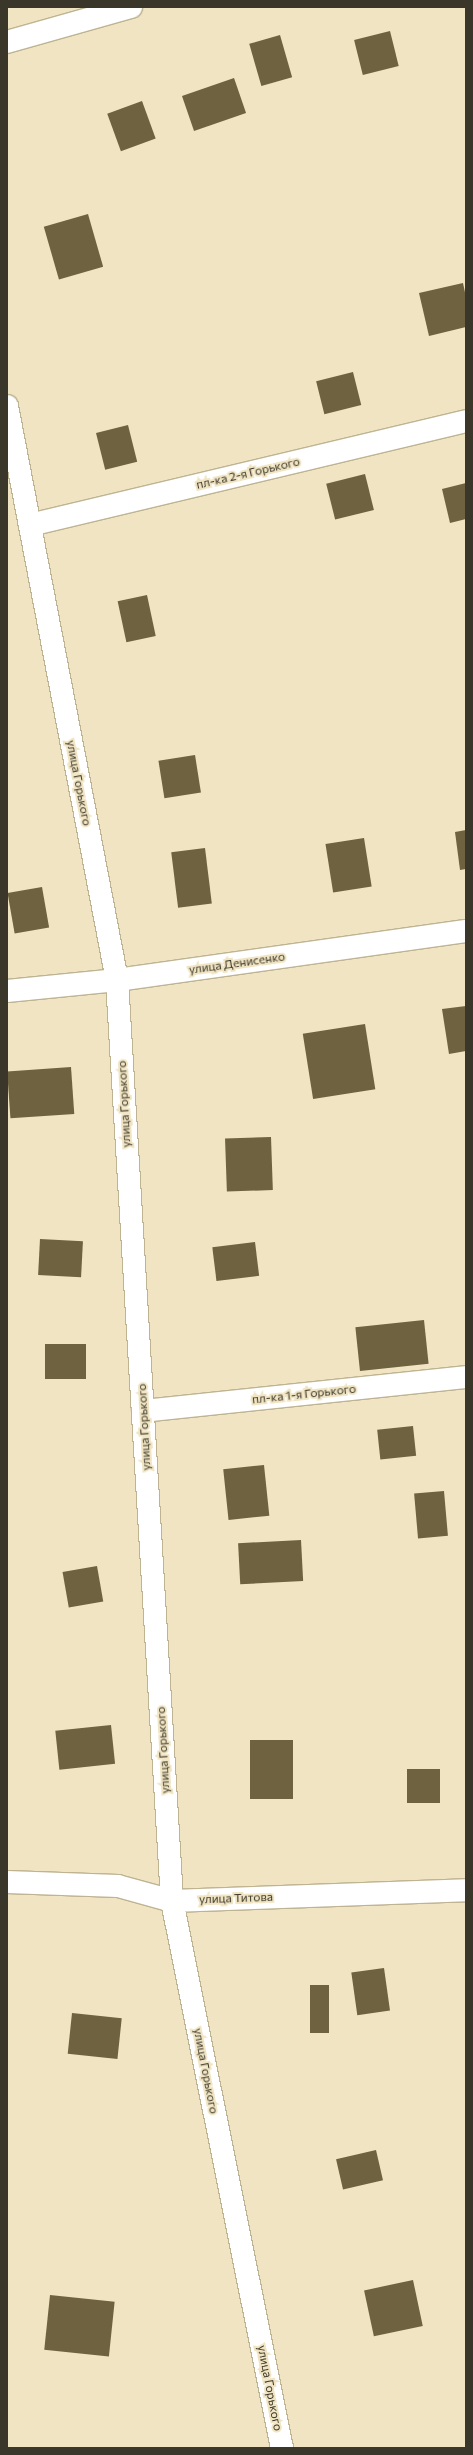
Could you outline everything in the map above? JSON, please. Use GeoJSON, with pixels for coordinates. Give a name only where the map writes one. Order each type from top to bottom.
{"type":"FeatureCollection","features":[{"type":"Feature","properties":{"kind":"street"},"geometry":{"type":"LineString","coordinates":[[7,42],[131,7]]}},
{"type":"Feature","properties":{"kind":"street","name":"улица Горького"},"geometry":{"type":"LineString","coordinates":[[7,406],[116,980],[172,1901],[282,2448]]}},
{"type":"Feature","properties":{"kind":"street","name":"пл-ка 2-я Горького"},"geometry":{"type":"LineString","coordinates":[[30,525],[466,421]]}},
{"type":"Feature","properties":{"kind":"street","name":"улица Денисенко"},"geometry":{"type":"LineString","coordinates":[[7,991],[116,980],[466,931]]}},
{"type":"Feature","properties":{"kind":"street","name":"пл-ка 1-я Горького"},"geometry":{"type":"LineString","coordinates":[[143,1411],[466,1378]]}},
{"type":"Feature","properties":{"kind":"street","name":"улица Титова"},"geometry":{"type":"LineString","coordinates":[[7,1882],[118,1886],[172,1901],[466,1890]]}},
{"type":"Feature","properties":{"kind":"building"},"geometry":{"type":"Polygon","coordinates":[[[390,31],[399,66],[363,75],[354,40],[390,31]]]}},
{"type":"Feature","properties":{"kind":"building"},"geometry":{"type":"Polygon","coordinates":[[[280,35],[292,77],[261,86],[249,44],[280,35]]]}},
{"type":"Feature","properties":{"kind":"building"},"geometry":{"type":"Polygon","coordinates":[[[234,78],[246,113],[194,131],[182,96],[234,78]]]}},
{"type":"Feature","properties":{"kind":"building"},"geometry":{"type":"Polygon","coordinates":[[[142,101],[156,139],[121,151],[107,114],[142,101]]]}},
{"type":"Feature","properties":{"kind":"building"},"geometry":{"type":"Polygon","coordinates":[[[88,214],[103,267],[59,280],[44,227],[88,214]]]}},
{"type":"Feature","properties":{"kind":"building"},"geometry":{"type":"Polygon","coordinates":[[[463,283],[466,297],[466,327],[429,336],[419,293],[463,283]]]}},
{"type":"Feature","properties":{"kind":"building"},"geometry":{"type":"Polygon","coordinates":[[[353,372],[361,405],[324,414],[316,381],[353,372]]]}},
{"type":"Feature","properties":{"kind":"building"},"geometry":{"type":"Polygon","coordinates":[[[128,425],[137,462],[105,470],[96,433],[128,425]]]}},
{"type":"Feature","properties":{"kind":"building"},"geometry":{"type":"Polygon","coordinates":[[[365,474],[374,510],[335,520],[326,484],[365,474]]]}},
{"type":"Feature","properties":{"kind":"building"},"geometry":{"type":"Polygon","coordinates":[[[466,483],[466,519],[450,523],[442,489],[466,483]]]}},
{"type":"Feature","properties":{"kind":"building"},"geometry":{"type":"Polygon","coordinates":[[[147,595],[156,636],[126,642],[118,601],[147,595]]]}},
{"type":"Feature","properties":{"kind":"building"},"geometry":{"type":"Polygon","coordinates":[[[195,755],[201,793],[164,798],[158,761],[195,755]]]}},
{"type":"Feature","properties":{"kind":"building"},"geometry":{"type":"Polygon","coordinates":[[[466,830],[466,869],[460,870],[455,832],[466,830]]]}},
{"type":"Feature","properties":{"kind":"building"},"geometry":{"type":"Polygon","coordinates":[[[364,838],[372,886],[333,892],[325,844],[364,838]]]}},
{"type":"Feature","properties":{"kind":"building"},"geometry":{"type":"Polygon","coordinates":[[[205,848],[212,904],[178,908],[171,852],[205,848]]]}},
{"type":"Feature","properties":{"kind":"building"},"geometry":{"type":"Polygon","coordinates":[[[42,887],[49,927],[15,933],[8,893],[42,887]]]}},
{"type":"Feature","properties":{"kind":"building"},"geometry":{"type":"Polygon","coordinates":[[[466,1006],[466,1051],[449,1054],[442,1009],[466,1006]]]}},
{"type":"Feature","properties":{"kind":"building"},"geometry":{"type":"Polygon","coordinates":[[[365,1024],[375,1089],[313,1099],[303,1034],[365,1024]]]}},
{"type":"Feature","properties":{"kind":"building"},"geometry":{"type":"Polygon","coordinates":[[[71,1067],[74,1114],[10,1118],[7,1071],[71,1067]]]}},
{"type":"Feature","properties":{"kind":"building"},"geometry":{"type":"Polygon","coordinates":[[[271,1137],[273,1190],[227,1192],[225,1139],[271,1137]]]}},
{"type":"Feature","properties":{"kind":"building"},"geometry":{"type":"Polygon","coordinates":[[[40,1239],[83,1241],[81,1277],[38,1275],[40,1239]]]}},
{"type":"Feature","properties":{"kind":"building"},"geometry":{"type":"Polygon","coordinates":[[[255,1242],[259,1276],[216,1281],[212,1247],[255,1242]]]}},
{"type":"Feature","properties":{"kind":"building"},"geometry":{"type":"Polygon","coordinates":[[[424,1320],[429,1364],[360,1371],[355,1327],[424,1320]]]}},
{"type":"Feature","properties":{"kind":"building"},"geometry":{"type":"Polygon","coordinates":[[[45,1344],[86,1344],[86,1379],[45,1379],[45,1344]]]}},
{"type":"Feature","properties":{"kind":"building"},"geometry":{"type":"Polygon","coordinates":[[[413,1426],[416,1456],[380,1460],[377,1430],[413,1426]]]}},
{"type":"Feature","properties":{"kind":"building"},"geometry":{"type":"Polygon","coordinates":[[[264,1465],[269,1516],[229,1520],[223,1469],[264,1465]]]}},
{"type":"Feature","properties":{"kind":"building"},"geometry":{"type":"Polygon","coordinates":[[[444,1491],[448,1536],[418,1538],[414,1494],[444,1491]]]}},
{"type":"Feature","properties":{"kind":"building"},"geometry":{"type":"Polygon","coordinates":[[[301,1540],[303,1581],[240,1584],[238,1543],[301,1540]]]}},
{"type":"Feature","properties":{"kind":"building"},"geometry":{"type":"Polygon","coordinates":[[[97,1566],[103,1601],[69,1608],[63,1572],[97,1566]]]}},
{"type":"Feature","properties":{"kind":"building"},"geometry":{"type":"Polygon","coordinates":[[[111,1725],[115,1764],[59,1770],[55,1731],[111,1725]]]}},
{"type":"Feature","properties":{"kind":"building"},"geometry":{"type":"Polygon","coordinates":[[[250,1740],[293,1740],[293,1799],[250,1799],[250,1740]]]}},
{"type":"Feature","properties":{"kind":"building"},"geometry":{"type":"Polygon","coordinates":[[[407,1769],[440,1769],[440,1803],[407,1803],[407,1769]]]}},
{"type":"Feature","properties":{"kind":"building"},"geometry":{"type":"Polygon","coordinates":[[[384,1968],[390,2011],[357,2015],[351,1973],[384,1968]]]}},
{"type":"Feature","properties":{"kind":"building"},"geometry":{"type":"Polygon","coordinates":[[[310,1985],[329,1985],[329,2033],[310,2033],[310,1985]]]}},
{"type":"Feature","properties":{"kind":"building"},"geometry":{"type":"Polygon","coordinates":[[[72,2013],[122,2018],[117,2059],[68,2054],[72,2013]]]}},
{"type":"Feature","properties":{"kind":"building"},"geometry":{"type":"Polygon","coordinates":[[[376,2150],[383,2180],[343,2189],[336,2159],[376,2150]]]}},
{"type":"Feature","properties":{"kind":"building"},"geometry":{"type":"Polygon","coordinates":[[[413,2280],[423,2326],[374,2336],[364,2290],[413,2280]]]}},
{"type":"Feature","properties":{"kind":"building"},"geometry":{"type":"Polygon","coordinates":[[[50,2295],[115,2302],[109,2356],[44,2350],[50,2295]]]}}]}
